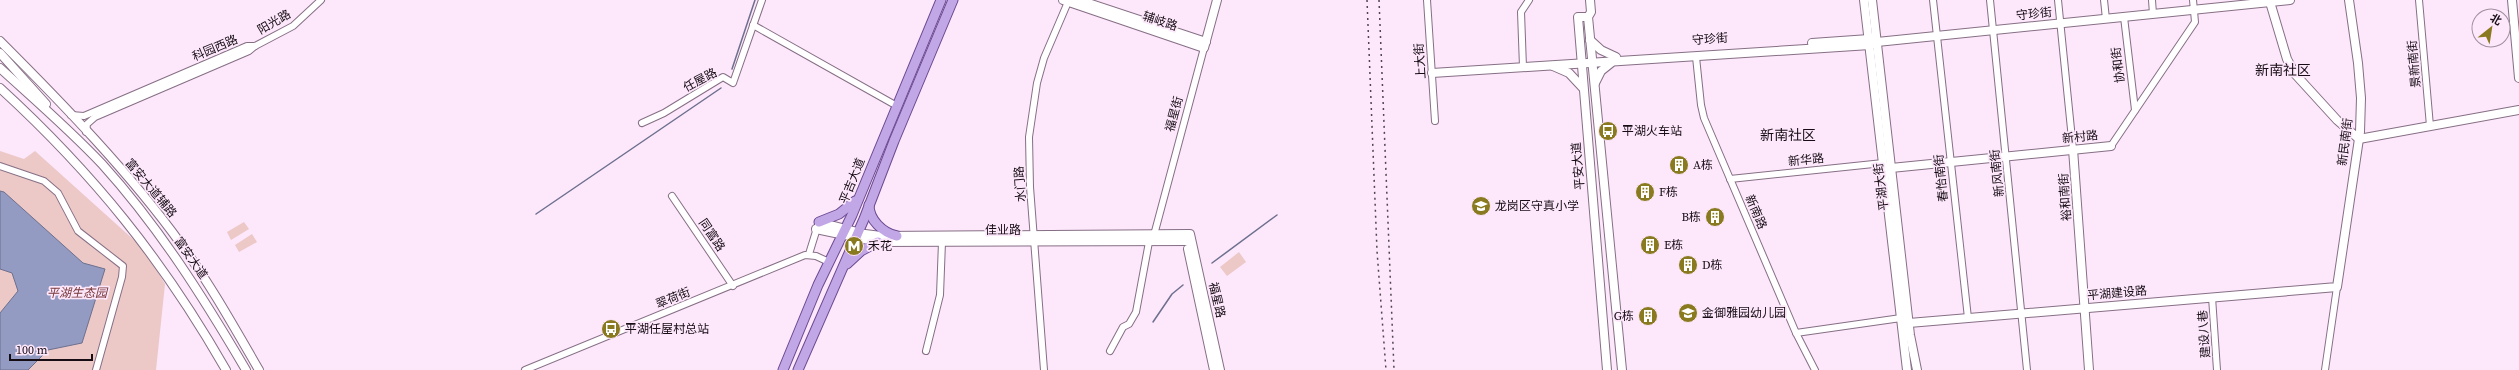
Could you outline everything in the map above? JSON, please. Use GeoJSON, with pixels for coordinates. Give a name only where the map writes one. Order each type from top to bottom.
{"type":"FeatureCollection","features":[{"type":"Feature","properties":{"kind":"main road","name":"平吉大道"},"geometry":{"type":"LineString","coordinates":[[783,370],[820,282],[860,195],[941,0]]}},
{"type":"Feature","properties":{"kind":"main road","name":"平吉大道"},"geometry":{"type":"LineString","coordinates":[[798,370],[857,236],[953,0]]}},
{"type":"Feature","properties":{"kind":"main road"},"geometry":{"type":"LineString","coordinates":[[867,177],[878,182]]}},
{"type":"Feature","properties":{"kind":"main road"},"geometry":{"type":"LineString","coordinates":[[818,225],[845,210],[860,195]]}},
{"type":"Feature","properties":{"kind":"main road"},"geometry":{"type":"LineString","coordinates":[[869,205],[871,214],[878,226],[890,234],[897,236]]}},
{"type":"Feature","properties":{"kind":"main road"},"geometry":{"type":"LineString","coordinates":[[840,273],[855,255],[878,242]]}},
{"type":"Feature","properties":{"kind":"main road"},"geometry":{"type":"LineString","coordinates":[[820,282],[833,288]]}},
{"type":"Feature","properties":{"kind":"street","name":"阳光路"},"geometry":{"type":"LineString","coordinates":[[255,46],[293,26],[321,0]]}},
{"type":"Feature","properties":{"kind":"street","name":"任屋路"},"geometry":{"type":"LineString","coordinates":[[642,123],[664,113],[723,77],[733,83],[762,0]]}},
{"type":"Feature","properties":{"kind":"street"},"geometry":{"type":"LineString","coordinates":[[1079,0],[1205,45]]}},
{"type":"Feature","properties":{"kind":"street","name":"福星街"},"geometry":{"type":"LineString","coordinates":[[1110,351],[1123,327],[1129,324],[1136,312],[1152,238],[1217,0]]}},
{"type":"Feature","properties":{"kind":"street","name":"上大街"},"geometry":{"type":"LineString","coordinates":[[1427,0],[1435,121]]}},
{"type":"Feature","properties":{"kind":"street"},"geometry":{"type":"LineString","coordinates":[[1523,67],[1520,23],[1521,12],[1530,0]]}},
{"type":"Feature","properties":{"kind":"street","name":"平安大道"},"geometry":{"type":"LineString","coordinates":[[1590,0],[1591,12],[1588,17],[1622,370]]}},
{"type":"Feature","properties":{"kind":"street","name":"平湖大街"},"geometry":{"type":"LineString","coordinates":[[1864,0],[1872,42],[1891,168],[1908,323],[1917,370]]}},
{"type":"Feature","properties":{"kind":"street","name":"平湖大街"},"geometry":{"type":"LineString","coordinates":[[1872,0],[1872,42],[1883,163],[1907,370]]}},
{"type":"Feature","properties":{"kind":"street","name":"春怡南街"},"geometry":{"type":"LineString","coordinates":[[1932,0],[1968,318]]}},
{"type":"Feature","properties":{"kind":"street","name":"新风南街"},"geometry":{"type":"LineString","coordinates":[[1990,0],[2023,313],[2027,370]]}},
{"type":"Feature","properties":{"kind":"street","name":"裕和南街"},"geometry":{"type":"LineString","coordinates":[[2058,0],[2073,149],[2089,370]]}},
{"type":"Feature","properties":{"kind":"street"},"geometry":{"type":"LineString","coordinates":[[2104,0],[2106,19]]}},
{"type":"Feature","properties":{"kind":"street"},"geometry":{"type":"LineString","coordinates":[[2152,0],[2153,14]]}},
{"type":"Feature","properties":{"kind":"street","name":"新村路"},"geometry":{"type":"LineString","coordinates":[[1891,168],[2111,146],[2196,22],[2194,0]]}},
{"type":"Feature","properties":{"kind":"street","name":"守珍街"},"geometry":{"type":"LineString","coordinates":[[1614,60],[1696,57],[1872,42],[2290,0]]}},
{"type":"Feature","properties":{"kind":"street","name":"新民南街"},"geometry":{"type":"LineString","coordinates":[[2337,287],[2359,139],[2361,98],[2354,28],[2349,0]]}},
{"type":"Feature","properties":{"kind":"street","name":"景新南街"},"geometry":{"type":"LineString","coordinates":[[2419,0],[2430,126]]}},
{"type":"Feature","properties":{"kind":"street"},"geometry":{"type":"LineString","coordinates":[[2512,0],[2519,78]]}},
{"type":"Feature","properties":{"kind":"street","name":"辅岐路"},"geometry":{"type":"LineString","coordinates":[[1065,1],[1205,45]]}},
{"type":"Feature","properties":{"kind":"street","name":"水门路"},"geometry":{"type":"LineString","coordinates":[[1044,370],[1029,172],[1031,118],[1044,58],[1065,1]]}},
{"type":"Feature","properties":{"kind":"street"},"geometry":{"type":"LineString","coordinates":[[2275,1],[2287,58],[2296,74],[2337,120],[2359,139],[2519,110]]}},
{"type":"Feature","properties":{"kind":"street","name":"平安大道"},"geometry":{"type":"LineString","coordinates":[[1588,17],[1578,17],[1607,370]]}},
{"type":"Feature","properties":{"kind":"street","name":"协和街"},"geometry":{"type":"LineString","coordinates":[[2124,17],[2135,110]]}},
{"type":"Feature","properties":{"kind":"street"},"geometry":{"type":"LineString","coordinates":[[753,25],[897,106]]}},
{"type":"Feature","properties":{"kind":"street"},"geometry":{"type":"LineString","coordinates":[[1590,40],[1600,50],[1614,60],[1601,71],[1595,86]]}},
{"type":"Feature","properties":{"kind":"street","name":"富安大道辅路"},"geometry":{"type":"LineString","coordinates":[[0,41],[134,185],[181,244],[204,278],[259,370]]}},
{"type":"Feature","properties":{"kind":"street","name":"守珍街"},"geometry":{"type":"LineString","coordinates":[[1432,72],[1570,64],[1872,42]]}},
{"type":"Feature","properties":{"kind":"street","name":"科园西路"},"geometry":{"type":"LineString","coordinates":[[70,115],[84,116],[247,46],[255,46]]}},
{"type":"Feature","properties":{"kind":"street","name":"科园西路"},"geometry":{"type":"LineString","coordinates":[[87,133],[87,124],[95,117],[249,51],[255,46]]}},
{"type":"Feature","properties":{"kind":"street"},"geometry":{"type":"LineString","coordinates":[[0,53],[89,150]]}},
{"type":"Feature","properties":{"kind":"street","name":"新南路"},"geometry":{"type":"LineString","coordinates":[[1696,57],[1700,105],[1796,333],[1815,370]]}},
{"type":"Feature","properties":{"kind":"street"},"geometry":{"type":"LineString","coordinates":[[1550,65],[1569,73],[1584,89]]}},
{"type":"Feature","properties":{"kind":"street","name":"富安大道"},"geometry":{"type":"LineString","coordinates":[[0,68],[89,150],[135,203],[167,244],[209,307],[246,370]]}},
{"type":"Feature","properties":{"kind":"street"},"geometry":{"type":"LineString","coordinates":[[0,88],[69,154],[115,206],[184,299],[226,370]]}},
{"type":"Feature","properties":{"kind":"street","name":"新华路"},"geometry":{"type":"LineString","coordinates":[[1730,179],[1883,163]]}},
{"type":"Feature","properties":{"kind":"street"},"geometry":{"type":"LineString","coordinates":[[0,166],[44,182],[58,193],[78,231],[123,266],[122,277],[96,370]]}},
{"type":"Feature","properties":{"kind":"street","name":"同富路"},"geometry":{"type":"LineString","coordinates":[[672,196],[733,286]]}},
{"type":"Feature","properties":{"kind":"street"},"geometry":{"type":"LineString","coordinates":[[818,225],[809,254],[829,262]]}},
{"type":"Feature","properties":{"kind":"street","name":"佳业路"},"geometry":{"type":"LineString","coordinates":[[818,225],[878,242],[942,242],[1035,238]]}},
{"type":"Feature","properties":{"kind":"street","name":"佳业路"},"geometry":{"type":"LineString","coordinates":[[857,236],[1188,238]]}},
{"type":"Feature","properties":{"kind":"street","name":"福星路"},"geometry":{"type":"LineString","coordinates":[[1188,238],[1214,370]]}},
{"type":"Feature","properties":{"kind":"street","name":"福星路"},"geometry":{"type":"LineString","coordinates":[[1188,238],[1220,370]]}},
{"type":"Feature","properties":{"kind":"street"},"geometry":{"type":"LineString","coordinates":[[926,351],[940,295],[942,242]]}},
{"type":"Feature","properties":{"kind":"street","name":"翠荷街"},"geometry":{"type":"LineString","coordinates":[[525,370],[809,254]]}},
{"type":"Feature","properties":{"kind":"street"},"geometry":{"type":"LineString","coordinates":[[2325,370],[2337,287]]}},
{"type":"Feature","properties":{"kind":"street","name":"平湖建设路"},"geometry":{"type":"LineString","coordinates":[[1908,323],[2337,287]]}},
{"type":"Feature","properties":{"kind":"street","name":"建设八巷"},"geometry":{"type":"LineString","coordinates":[[2212,297],[2217,370]]}},
{"type":"Feature","properties":{"kind":"street"},"geometry":{"type":"LineString","coordinates":[[1796,333],[1901,318],[1908,323]]}},
{"type":"Feature","properties":{"kind":"green space","name":"平湖生态园"},"geometry":{"type":"Polygon","coordinates":[[[0,151],[24,159],[35,151],[144,249],[165,284],[156,370],[0,370],[0,151]]]}},
{"type":"Feature","properties":{"kind":"green space"},"geometry":{"type":"Polygon","coordinates":[[[244,222],[249,229],[231,240],[227,232],[244,222]]]}},
{"type":"Feature","properties":{"kind":"green space"},"geometry":{"type":"Polygon","coordinates":[[[252,234],[257,242],[239,252],[235,245],[252,234]]]}},
{"type":"Feature","properties":{"kind":"green space"},"geometry":{"type":"Polygon","coordinates":[[[1239,252],[1246,262],[1227,276],[1220,267],[1239,252]]]}},
{"type":"Feature","properties":{"kind":"water"},"geometry":{"type":"Polygon","coordinates":[[[0,191],[4,192],[83,263],[105,269],[82,343],[48,350],[28,370],[0,370],[0,313],[18,291],[12,273],[0,269],[0,191]]]}},
{"type":"Feature","properties":{"kind":"waterway"},"geometry":{"type":"LineString","coordinates":[[732,69],[755,0]]}},
{"type":"Feature","properties":{"kind":"waterway"},"geometry":{"type":"LineString","coordinates":[[536,214],[721,88]]}},
{"type":"Feature","properties":{"kind":"waterway"},"geometry":{"type":"LineString","coordinates":[[1212,263],[1277,215]]}},
{"type":"Feature","properties":{"kind":"waterway"},"geometry":{"type":"LineString","coordinates":[[1153,322],[1172,294],[1183,285]]}},
{"type":"Feature","properties":{"kind":"railway"},"geometry":{"type":"LineString","coordinates":[[1367,0],[1377,251],[1386,370]]}},
{"type":"Feature","properties":{"kind":"railway"},"geometry":{"type":"LineString","coordinates":[[1379,0],[1394,370]]}},
{"type":"Feature","properties":{"kind":"place","name":"平湖火车站"},"geometry":{"type":"Point","coordinates":[1608,131]}},
{"type":"Feature","properties":{"kind":"place","name":"A栋"},"geometry":{"type":"Point","coordinates":[1679,165]}},
{"type":"Feature","properties":{"kind":"place","name":"F栋"},"geometry":{"type":"Point","coordinates":[1645,192]}},
{"type":"Feature","properties":{"kind":"place","name":"龙岗区守真小学"},"geometry":{"type":"Point","coordinates":[1481,206]}},
{"type":"Feature","properties":{"kind":"place","name":"B栋"},"geometry":{"type":"Point","coordinates":[1715,217]}},
{"type":"Feature","properties":{"kind":"place","name":"E栋"},"geometry":{"type":"Point","coordinates":[1650,245]}},
{"type":"Feature","properties":{"kind":"place","name":"禾花"},"geometry":{"type":"Point","coordinates":[854,246]}},
{"type":"Feature","properties":{"kind":"place","name":"D栋"},"geometry":{"type":"Point","coordinates":[1688,265]}},
{"type":"Feature","properties":{"kind":"place","name":"金御雅园幼儿园"},"geometry":{"type":"Point","coordinates":[1688,313]}},
{"type":"Feature","properties":{"kind":"place","name":"G栋"},"geometry":{"type":"Point","coordinates":[1648,316]}},
{"type":"Feature","properties":{"kind":"place","name":"平湖任屋村总站"},"geometry":{"type":"Point","coordinates":[611,329]}},
{"type":"Feature","properties":{"kind":"district","name":"新南社区"},"geometry":{"type":"Point","coordinates":[2283,70]}},
{"type":"Feature","properties":{"kind":"district","name":"新南社区"},"geometry":{"type":"Point","coordinates":[1788,135]}}]}
